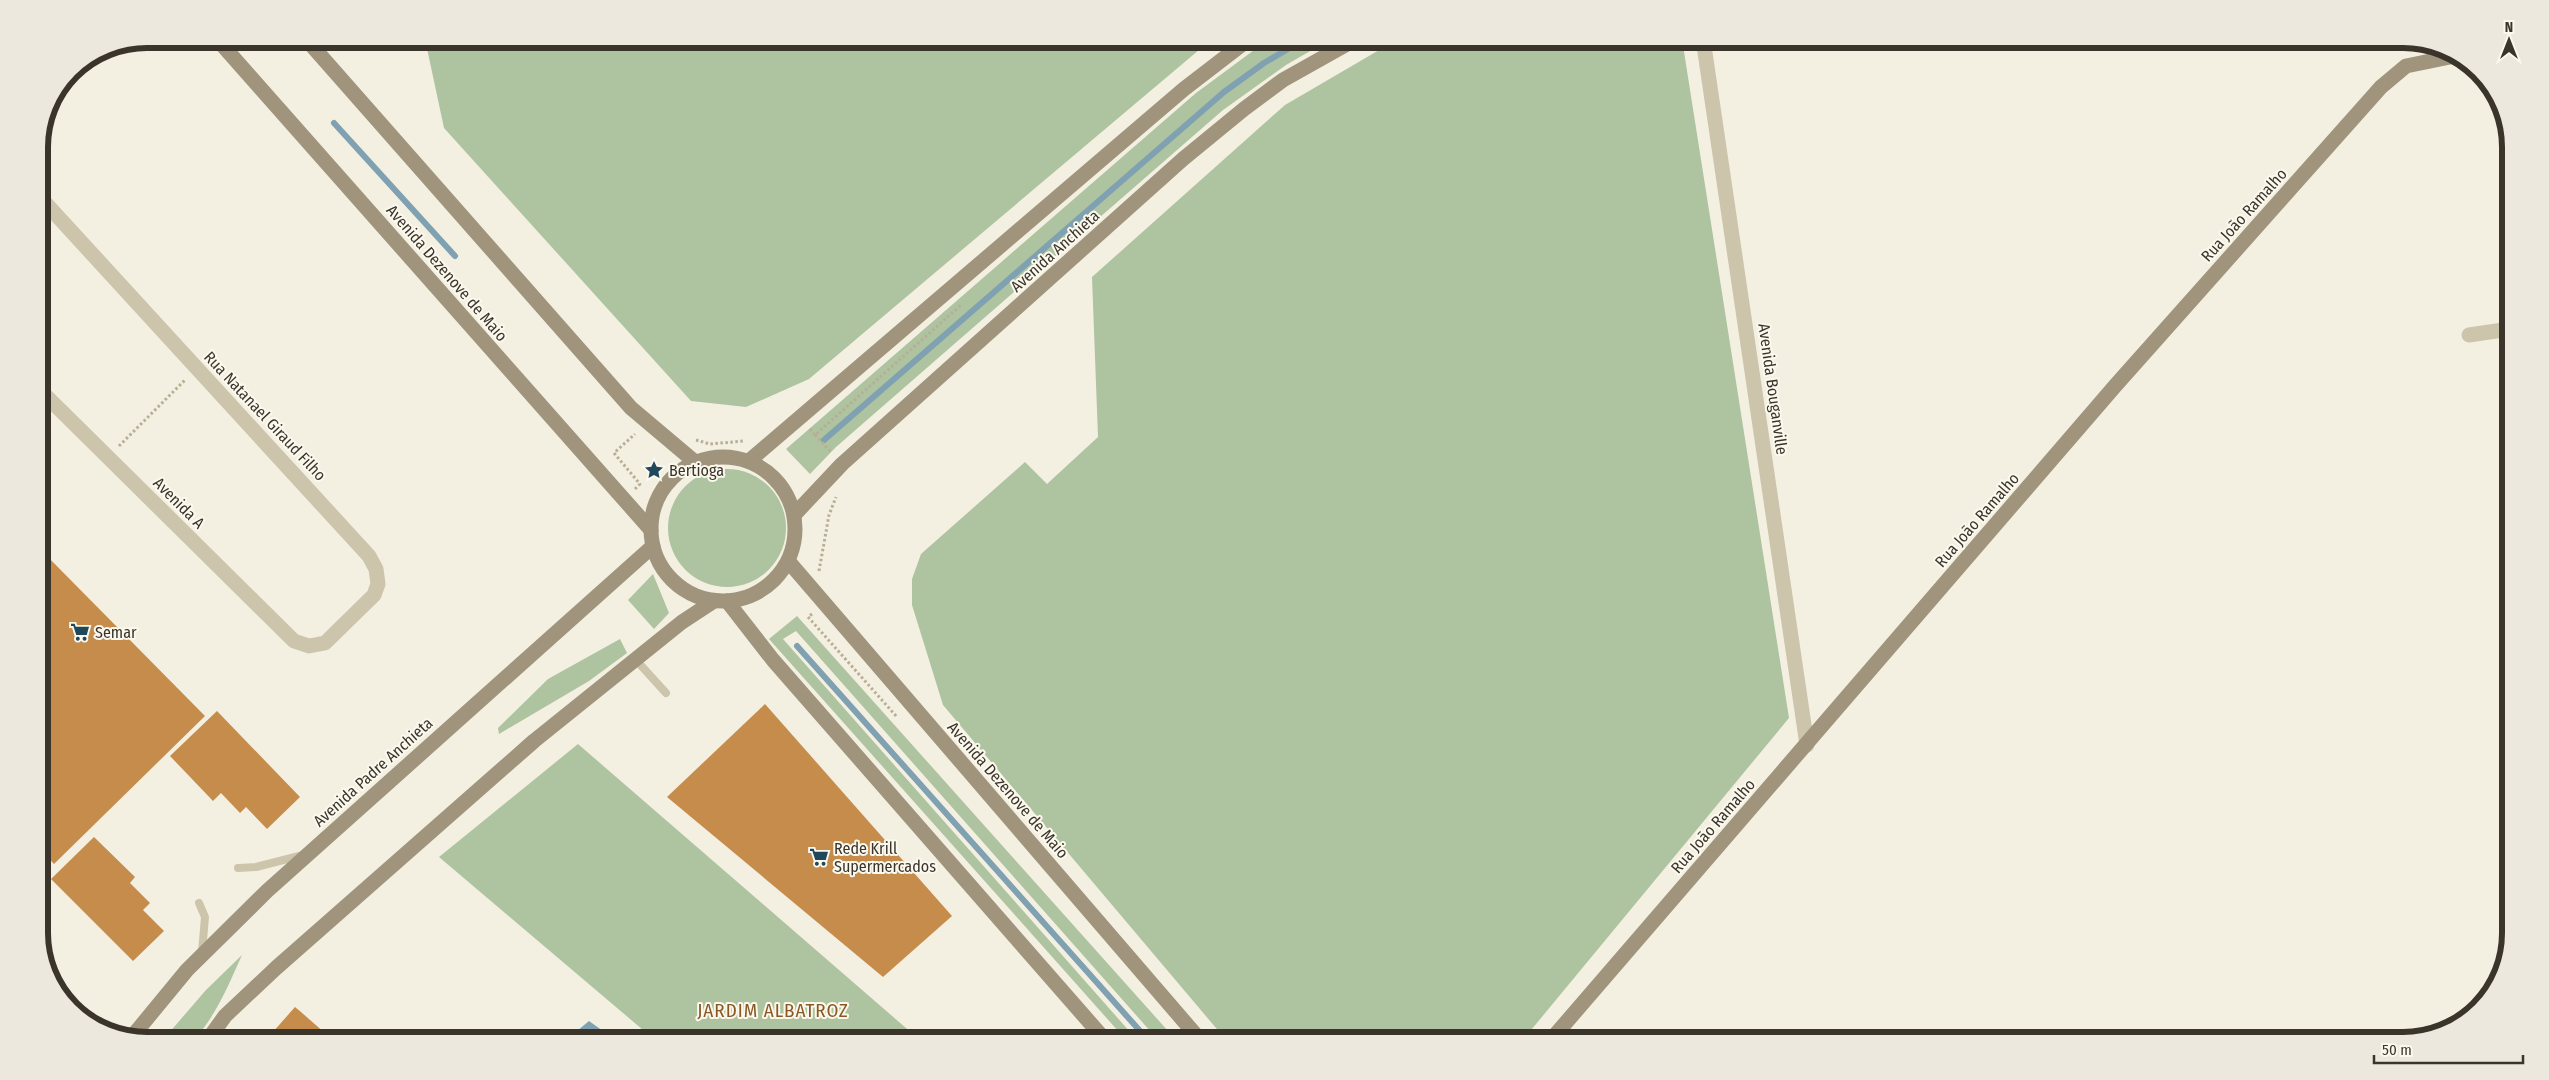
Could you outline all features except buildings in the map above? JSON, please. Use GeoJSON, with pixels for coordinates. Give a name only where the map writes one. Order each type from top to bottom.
{"type":"FeatureCollection","features":[{"type":"Feature","properties":{"kind":"main road","name":"Avenida Dezenove de Maio"},"geometry":{"type":"LineString","coordinates":[[225,48],[650,530]]}},
{"type":"Feature","properties":{"kind":"main road"},"geometry":{"type":"LineString","coordinates":[[314,48],[630,408],[695,462]]}},
{"type":"Feature","properties":{"kind":"main road"},"geometry":{"type":"LineString","coordinates":[[749,460],[1176,95],[1236,48]]}},
{"type":"Feature","properties":{"kind":"main road","name":"Avenida Anchieta"},"geometry":{"type":"LineString","coordinates":[[795,514],[842,464],[1191,153],[1283,80],[1340,48]]}},
{"type":"Feature","properties":{"kind":"main road","name":"Rua João Ramalho"},"geometry":{"type":"LineString","coordinates":[[1558,1032],[2115,386],[2381,87],[2406,66],[2446,58]]}},
{"type":"Feature","properties":{"kind":"main road"},"geometry":{"type":"LineString","coordinates":[[722,456],[749,460],[770,473],[786,492],[795,514],[796,538],[788,562],[778,577],[763,590],[746,598],[720,601],[693,595],[675,583],[661,566],[653,546],[650,530],[652,513],[663,489],[680,470],[695,462],[722,456]]}},
{"type":"Feature","properties":{"kind":"main road","name":"Avenida Padre Anchieta"},"geometry":{"type":"LineString","coordinates":[[136,1032],[202,955],[308,854],[653,546]]}},
{"type":"Feature","properties":{"kind":"main road","name":"Avenida Dezenove de Maio"},"geometry":{"type":"LineString","coordinates":[[788,562],[1193,1032]]}},
{"type":"Feature","properties":{"kind":"main road"},"geometry":{"type":"LineString","coordinates":[[213,1032],[225,1016],[276,968],[534,741],[682,622],[720,601]]}},
{"type":"Feature","properties":{"kind":"main road"},"geometry":{"type":"LineString","coordinates":[[720,601],[1098,1032]]}},
{"type":"Feature","properties":{"kind":"street","name":"Avenida Bouganville"},"geometry":{"type":"LineString","coordinates":[[1705,48],[1807,745]]}},
{"type":"Feature","properties":{"kind":"street","name":"Rua Natanael Giraud Filho"},"geometry":{"type":"LineString","coordinates":[[48,206],[369,556],[376,569],[378,584],[374,595],[325,643],[309,646],[294,641]]}},
{"type":"Feature","properties":{"kind":"street"},"geometry":{"type":"LineString","coordinates":[[2469,336],[2501,330]]}},
{"type":"Feature","properties":{"kind":"street","name":"Avenida A"},"geometry":{"type":"LineString","coordinates":[[48,398],[294,641]]}},
{"type":"Feature","properties":{"kind":"lane"},"geometry":{"type":"LineString","coordinates":[[636,660],[666,693]]}},
{"type":"Feature","properties":{"kind":"lane"},"geometry":{"type":"LineString","coordinates":[[238,868],[256,867],[308,854]]}},
{"type":"Feature","properties":{"kind":"lane"},"geometry":{"type":"LineString","coordinates":[[199,903],[205,917],[202,955]]}},
{"type":"Feature","properties":{"kind":"path"},"geometry":{"type":"LineString","coordinates":[[108,458],[197,368]]}},
{"type":"Feature","properties":{"kind":"path"},"geometry":{"type":"LineString","coordinates":[[625,500],[640,484],[614,453],[639,431]]}},
{"type":"Feature","properties":{"kind":"green space"},"geometry":{"type":"Polygon","coordinates":[[[427,48],[1201,48],[809,379],[746,407],[691,401],[444,128],[427,48]]]}},
{"type":"Feature","properties":{"kind":"green space"},"geometry":{"type":"Polygon","coordinates":[[[1257,48],[1315,48],[1286,65],[1223,110],[836,447],[810,474],[786,449],[1196,93],[1257,48]]]}},
{"type":"Feature","properties":{"kind":"green space"},"geometry":{"type":"Polygon","coordinates":[[[1383,48],[1683,48],[1789,718],[1529,1032],[1219,1032],[943,705],[912,605],[912,579],[921,554],[1025,462],[1047,484],[1098,437],[1092,277],[1285,105],[1383,48]]]}},
{"type":"Feature","properties":{"kind":"green space"},"geometry":{"type":"Polygon","coordinates":[[[727,469],[750,473],[769,486],[782,505],[786,528],[782,551],[769,570],[750,583],[727,587],[704,583],[685,570],[672,551],[668,528],[672,505],[685,486],[704,473],[727,469]]]}},
{"type":"Feature","properties":{"kind":"green space"},"geometry":{"type":"Polygon","coordinates":[[[653,574],[669,613],[654,629],[628,600],[653,574]]]}},
{"type":"Feature","properties":{"kind":"green space"},"geometry":{"type":"Polygon","coordinates":[[[797,616],[1169,1032],[1151,1032],[796,631],[783,639],[1130,1032],[1119,1032],[769,639],[797,616]]]}},
{"type":"Feature","properties":{"kind":"green space"},"geometry":{"type":"Polygon","coordinates":[[[620,639],[627,653],[589,681],[499,734],[498,728],[548,679],[620,639]]]}},
{"type":"Feature","properties":{"kind":"green space"},"geometry":{"type":"Polygon","coordinates":[[[578,744],[911,1032],[645,1032],[439,857],[578,744]]]}},
{"type":"Feature","properties":{"kind":"green space"},"geometry":{"type":"Polygon","coordinates":[[[242,955],[215,1011],[200,1032],[170,1032],[206,990],[242,955]]]}},
{"type":"Feature","properties":{"kind":"water"},"geometry":{"type":"Polygon","coordinates":[[[589,1021],[604,1032],[576,1032],[589,1021]]]}},
{"type":"Feature","properties":{"kind":"waterway"},"geometry":{"type":"LineString","coordinates":[[824,440],[1224,92],[1264,63],[1290,48]]}},
{"type":"Feature","properties":{"kind":"waterway"},"geometry":{"type":"LineString","coordinates":[[334,123],[455,256]]}},
{"type":"Feature","properties":{"kind":"waterway"},"geometry":{"type":"LineString","coordinates":[[797,646],[1141,1032]]}},
{"type":"Feature","properties":{"kind":"place","name":"Bertioga"},"geometry":{"type":"Point","coordinates":[654,470]}},
{"type":"Feature","properties":{"kind":"place","name":"Semar"},"geometry":{"type":"Point","coordinates":[80,632]}},
{"type":"Feature","properties":{"kind":"place","name":"Rede Krill Supermercados"},"geometry":{"type":"Point","coordinates":[819,857]}},
{"type":"Feature","properties":{"kind":"district","name":"JARDIM ALBATROZ"},"geometry":{"type":"Point","coordinates":[773,1010]}}]}
